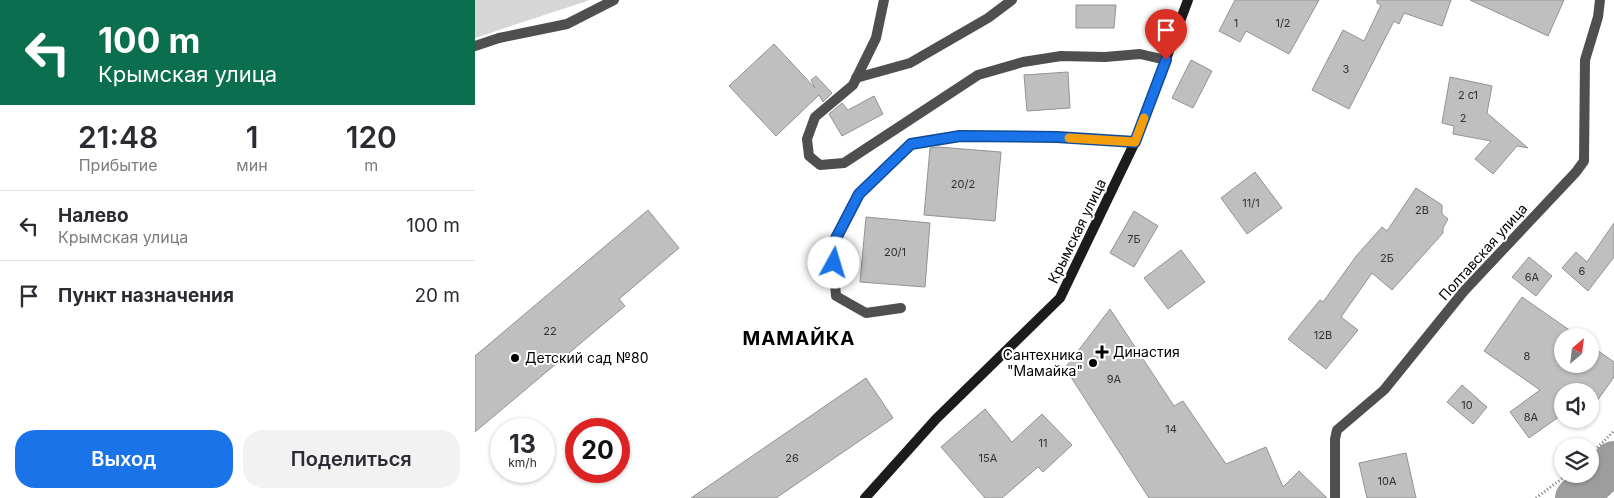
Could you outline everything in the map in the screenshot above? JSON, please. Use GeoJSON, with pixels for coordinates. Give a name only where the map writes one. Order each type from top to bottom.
{"type":"FeatureCollection","features":[{"type":"Feature","properties":{"kind":"street"},"geometry":{"type":"LineString","coordinates":[[475,46],[499,38],[567,24],[615,0]]}},
{"type":"Feature","properties":{"kind":"street"},"geometry":{"type":"LineString","coordinates":[[884,0],[876,38],[853,85],[815,117],[807,139],[809,156],[820,165],[844,163],[978,75],[1023,62],[1061,56],[1105,57],[1140,54],[1166,60]]}},
{"type":"Feature","properties":{"kind":"street"},"geometry":{"type":"LineString","coordinates":[[857,78],[910,63],[988,18],[1012,0]]}},
{"type":"Feature","properties":{"kind":"street","name":"Крымская улица"},"geometry":{"type":"LineString","coordinates":[[865,498],[936,420],[1060,298],[1135,142],[1188,0]]}},
{"type":"Feature","properties":{"kind":"street","name":"Полтавская улица"},"geometry":{"type":"LineString","coordinates":[[1335,498],[1335,439],[1337,430],[1384,390],[1464,291],[1576,172],[1584,161],[1585,60],[1599,17],[1600,0]]}},
{"type":"Feature","properties":{"kind":"street"},"geometry":{"type":"LineString","coordinates":[[901,308],[866,313],[836,296],[832,246],[859,194],[911,144],[960,136],[1057,137],[1135,142]]}},
{"type":"Feature","properties":{"kind":"path"},"geometry":{"type":"LineString","coordinates":[[1599,446],[1614,431]]}},
{"type":"Feature","properties":{"kind":"path"},"geometry":{"type":"LineString","coordinates":[[1536,498],[1556,483]]}},
{"type":"Feature","properties":{"kind":"shaded area"},"geometry":{"type":"Polygon","coordinates":[[[475,0],[590,0],[475,38],[475,0]]]}},
{"type":"Feature","properties":{"kind":"building"},"geometry":{"type":"Polygon","coordinates":[[[1235,0],[1319,0],[1289,54],[1246,31],[1240,42],[1219,31],[1235,0]]]}},
{"type":"Feature","properties":{"kind":"building"},"geometry":{"type":"Polygon","coordinates":[[[1377,0],[1451,0],[1442,26],[1404,13],[1399,24],[1394,21],[1349,109],[1312,90],[1343,30],[1364,41],[1381,5],[1377,3],[1377,0]]]}},
{"type":"Feature","properties":{"kind":"building"},"geometry":{"type":"Polygon","coordinates":[[[1470,0],[1564,0],[1548,36],[1470,0]]]}},
{"type":"Feature","properties":{"kind":"building"},"geometry":{"type":"Polygon","coordinates":[[[1076,5],[1116,5],[1114,28],[1076,28],[1076,5]]]}},
{"type":"Feature","properties":{"kind":"building"},"geometry":{"type":"Polygon","coordinates":[[[774,44],[815,88],[811,80],[816,76],[832,93],[823,102],[819,95],[776,136],[729,86],[774,44]]]}},
{"type":"Feature","properties":{"kind":"building"},"geometry":{"type":"Polygon","coordinates":[[[1191,60],[1212,71],[1193,108],[1172,98],[1191,60]]]}},
{"type":"Feature","properties":{"kind":"building"},"geometry":{"type":"Polygon","coordinates":[[[1068,72],[1070,108],[1027,111],[1024,75],[1068,72]]]}},
{"type":"Feature","properties":{"kind":"building"},"geometry":{"type":"Polygon","coordinates":[[[1450,77],[1492,86],[1487,113],[1528,148],[1517,146],[1493,174],[1475,159],[1491,141],[1453,134],[1454,126],[1442,123],[1450,77]]]}},
{"type":"Feature","properties":{"kind":"building"},"geometry":{"type":"Polygon","coordinates":[[[874,96],[883,114],[842,136],[829,114],[842,103],[848,110],[874,96]]]}},
{"type":"Feature","properties":{"kind":"building"},"geometry":{"type":"Polygon","coordinates":[[[930,148],[1001,152],[995,221],[924,215],[930,148]]]}},
{"type":"Feature","properties":{"kind":"building"},"geometry":{"type":"Polygon","coordinates":[[[1255,172],[1282,208],[1247,234],[1221,198],[1255,172]]]}},
{"type":"Feature","properties":{"kind":"building"},"geometry":{"type":"Polygon","coordinates":[[[1416,188],[1442,205],[1442,214],[1448,219],[1443,228],[1443,233],[1392,290],[1372,273],[1341,317],[1358,330],[1326,369],[1288,339],[1320,300],[1323,302],[1357,255],[1382,227],[1387,231],[1416,188]]]}},
{"type":"Feature","properties":{"kind":"building"},"geometry":{"type":"Polygon","coordinates":[[[648,210],[679,248],[619,299],[625,306],[475,432],[475,356],[648,210]]]}},
{"type":"Feature","properties":{"kind":"building"},"geometry":{"type":"Polygon","coordinates":[[[1134,211],[1158,226],[1134,267],[1110,253],[1134,211]]]}},
{"type":"Feature","properties":{"kind":"building"},"geometry":{"type":"Polygon","coordinates":[[[866,217],[930,223],[925,287],[860,282],[866,217]]]}},
{"type":"Feature","properties":{"kind":"building"},"geometry":{"type":"Polygon","coordinates":[[[1614,223],[1614,257],[1588,291],[1562,268],[1576,252],[1587,262],[1614,223]]]}},
{"type":"Feature","properties":{"kind":"building"},"geometry":{"type":"Polygon","coordinates":[[[1181,250],[1205,282],[1168,309],[1144,278],[1181,250]]]}},
{"type":"Feature","properties":{"kind":"building"},"geometry":{"type":"Polygon","coordinates":[[[1529,257],[1552,276],[1536,296],[1512,277],[1529,257]]]}},
{"type":"Feature","properties":{"kind":"building"},"geometry":{"type":"Polygon","coordinates":[[[1522,297],[1567,328],[1554,328],[1554,373],[1599,373],[1599,351],[1614,362],[1614,377],[1599,398],[1599,383],[1554,383],[1554,420],[1529,438],[1510,412],[1540,390],[1484,351],[1522,297]]]}},
{"type":"Feature","properties":{"kind":"building"},"geometry":{"type":"Polygon","coordinates":[[[1110,309],[1174,406],[1183,401],[1226,464],[1266,447],[1283,487],[1299,471],[1327,498],[1149,498],[1065,368],[1110,309]]]}},
{"type":"Feature","properties":{"kind":"building"},"geometry":{"type":"Polygon","coordinates":[[[866,378],[893,418],[776,498],[691,498],[866,378]]]}},
{"type":"Feature","properties":{"kind":"building"},"geometry":{"type":"Polygon","coordinates":[[[1462,385],[1487,407],[1473,424],[1447,402],[1462,385]]]}},
{"type":"Feature","properties":{"kind":"building"},"geometry":{"type":"Polygon","coordinates":[[[985,409],[1012,442],[1042,414],[1072,445],[1043,472],[1038,467],[1002,498],[985,498],[941,447],[985,409]]]}},
{"type":"Feature","properties":{"kind":"building"},"geometry":{"type":"Polygon","coordinates":[[[1406,453],[1416,498],[1367,498],[1359,463],[1406,453]]]}},
{"type":"Feature","properties":{"kind":"waterway"},"geometry":{"type":"LineString","coordinates":[[1576,498],[1614,462]]}},
{"type":"Feature","properties":{"kind":"slow traffic"},"geometry":{"type":"LineString","coordinates":[[1069,138],[1135,142],[1144,118]]}},
{"type":"Feature","properties":{"kind":"place","name":"Династия"},"geometry":{"type":"Point","coordinates":[1102,352]}},
{"type":"Feature","properties":{"kind":"place","name":"Детский сад №80"},"geometry":{"type":"Point","coordinates":[515,358]}},
{"type":"Feature","properties":{"kind":"place","name":"Сантехника \"Мамайка\""},"geometry":{"type":"Point","coordinates":[1093,363]}},
{"type":"Feature","properties":{"kind":"district","name":"МАМАЙКА"},"geometry":{"type":"Point","coordinates":[799,338]}},
{"type":"Feature","properties":{"kind":"route"},"geometry":{"type":"LineString","coordinates":[[834,263],[832,246],[859,194],[911,144],[960,136],[1057,137],[1135,142],[1166,60]]}}]}
